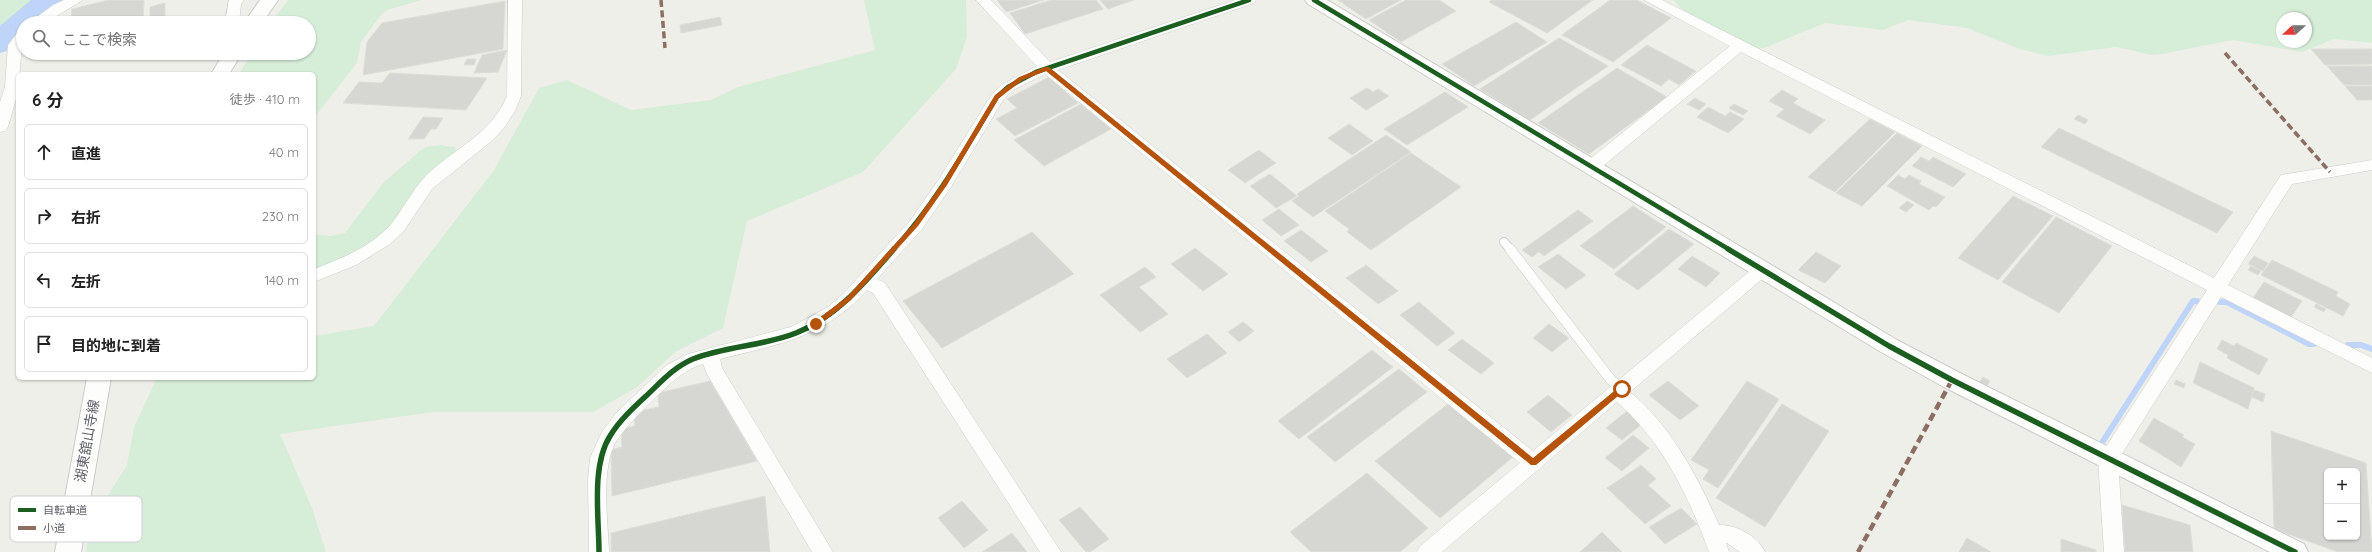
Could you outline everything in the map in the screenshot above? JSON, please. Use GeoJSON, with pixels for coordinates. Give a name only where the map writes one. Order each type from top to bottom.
{"type":"FeatureCollection","features":[{"type":"Feature","properties":{"kind":"street"},"geometry":{"type":"LineString","coordinates":[[46,16],[58,8],[76,0]]}},
{"type":"Feature","properties":{"kind":"street"},"geometry":{"type":"LineString","coordinates":[[258,16],[269,0]]}},
{"type":"Feature","properties":{"kind":"street"},"geometry":{"type":"LineString","coordinates":[[316,275],[367,252],[384,240],[399,227],[426,185],[440,172],[488,137],[501,123],[510,109],[514,96],[515,0]]}},
{"type":"Feature","properties":{"kind":"street"},"geometry":{"type":"LineString","coordinates":[[983,0],[1047,68],[1534,463]]}},
{"type":"Feature","properties":{"kind":"street"},"geometry":{"type":"LineString","coordinates":[[599,552],[598,480],[600,458],[609,437],[629,412],[673,370],[694,358],[774,340],[816,324],[834,312],[865,281],[916,225],[932,204],[997,96],[1021,79],[1047,68],[1249,0]]}},
{"type":"Feature","properties":{"kind":"street"},"geometry":{"type":"LineString","coordinates":[[1314,0],[1762,270],[1931,369],[2295,552]]}},
{"type":"Feature","properties":{"kind":"street"},"geometry":{"type":"LineString","coordinates":[[1651,0],[2372,366]]}},
{"type":"Feature","properties":{"kind":"street"},"geometry":{"type":"LineString","coordinates":[[232,16],[233,1]]}},
{"type":"Feature","properties":{"kind":"street"},"geometry":{"type":"LineString","coordinates":[[0,127],[12,88],[14,45],[16,43]]}},
{"type":"Feature","properties":{"kind":"street"},"geometry":{"type":"LineString","coordinates":[[1592,168],[1740,45]]}},
{"type":"Feature","properties":{"kind":"street"},"geometry":{"type":"LineString","coordinates":[[221,72],[229,60]]}},
{"type":"Feature","properties":{"kind":"street"},"geometry":{"type":"LineString","coordinates":[[2114,552],[2108,459],[2287,179],[2372,165]]}},
{"type":"Feature","properties":{"kind":"street"},"geometry":{"type":"LineString","coordinates":[[1427,552],[1762,270]]}},
{"type":"Feature","properties":{"kind":"street"},"geometry":{"type":"LineString","coordinates":[[865,281],[879,288],[1051,552]]}},
{"type":"Feature","properties":{"kind":"street"},"geometry":{"type":"LineString","coordinates":[[710,354],[713,369],[823,552]]}},
{"type":"Feature","properties":{"kind":"street","name":"湖東舘山寺線"},"geometry":{"type":"LineString","coordinates":[[78,496],[99,380]]}},
{"type":"Feature","properties":{"kind":"street"},"geometry":{"type":"LineString","coordinates":[[1620,390],[1634,404],[1665,445],[1696,497],[1716,543],[1731,534],[1754,552]]}},
{"type":"Feature","properties":{"kind":"street","name":"湖東舘山寺線"},"geometry":{"type":"LineString","coordinates":[[68,552],[70,542]]}},
{"type":"Feature","properties":{"kind":"lane"},"geometry":{"type":"LineString","coordinates":[[1504,242],[1620,390]]}},
{"type":"Feature","properties":{"kind":"green space"},"geometry":{"type":"Polygon","coordinates":[[[0,0],[53,0],[23,16],[16,16],[16,20],[0,28],[0,0]]]}},
{"type":"Feature","properties":{"kind":"green space"},"geometry":{"type":"Polygon","coordinates":[[[288,0],[422,0],[387,10],[381,15],[361,42],[357,63],[316,115],[316,72],[240,72],[248,60],[316,60],[316,16],[276,16],[288,0]]]}},
{"type":"Feature","properties":{"kind":"green space"},"geometry":{"type":"Polygon","coordinates":[[[864,0],[966,0],[967,37],[956,69],[863,172],[747,221],[723,328],[675,352],[636,388],[593,412],[433,412],[280,434],[312,508],[326,552],[86,552],[87,542],[142,542],[142,496],[108,496],[127,465],[134,427],[156,380],[316,380],[316,336],[374,326],[494,170],[539,88],[567,80],[631,110],[711,100],[738,87],[875,50],[864,0]]]}},
{"type":"Feature","properties":{"kind":"green space"},"geometry":{"type":"Polygon","coordinates":[[[1673,0],[2372,0],[2372,43],[2334,39],[2312,48],[2312,12],[2276,12],[2276,47],[2233,40],[2151,55],[2116,47],[2048,56],[2020,49],[1967,28],[1908,20],[1883,30],[1825,23],[1764,48],[1756,48],[1687,14],[1673,0]]]}},
{"type":"Feature","properties":{"kind":"green space"},"geometry":{"type":"Polygon","coordinates":[[[2279,48],[2312,48],[2302,52],[2279,48]]]}},
{"type":"Feature","properties":{"kind":"green space"},"geometry":{"type":"Polygon","coordinates":[[[439,145],[455,147],[456,152],[419,184],[391,225],[379,238],[365,248],[316,270],[316,234],[330,236],[345,233],[384,182],[426,147],[439,145]]]}},
{"type":"Feature","properties":{"kind":"building"},"geometry":{"type":"Polygon","coordinates":[[[109,0],[144,0],[143,16],[72,16],[72,9],[109,0]]]}},
{"type":"Feature","properties":{"kind":"building"},"geometry":{"type":"Polygon","coordinates":[[[997,0],[1044,0],[1006,12],[997,0]]]}},
{"type":"Feature","properties":{"kind":"building"},"geometry":{"type":"Polygon","coordinates":[[[1051,0],[1096,0],[1103,9],[1025,34],[1010,13],[1051,0]]]}},
{"type":"Feature","properties":{"kind":"building"},"geometry":{"type":"Polygon","coordinates":[[[1100,0],[1134,0],[1108,9],[1100,0]]]}},
{"type":"Feature","properties":{"kind":"building"},"geometry":{"type":"Polygon","coordinates":[[[1338,0],[1401,0],[1366,19],[1338,0]]]}},
{"type":"Feature","properties":{"kind":"building"},"geometry":{"type":"Polygon","coordinates":[[[1406,0],[1439,0],[1456,11],[1401,42],[1369,20],[1406,0]]]}},
{"type":"Feature","properties":{"kind":"building"},"geometry":{"type":"Polygon","coordinates":[[[1492,0],[1593,0],[1547,33],[1489,2],[1492,0]]]}},
{"type":"Feature","properties":{"kind":"building"},"geometry":{"type":"Polygon","coordinates":[[[1610,0],[1637,0],[1671,18],[1613,62],[1562,35],[1610,0]]]}},
{"type":"Feature","properties":{"kind":"building"},"geometry":{"type":"Polygon","coordinates":[[[505,1],[503,49],[363,75],[367,42],[382,23],[505,1]]]}},
{"type":"Feature","properties":{"kind":"building"},"geometry":{"type":"Polygon","coordinates":[[[165,3],[165,16],[150,16],[150,7],[165,3]]]}},
{"type":"Feature","properties":{"kind":"building"},"geometry":{"type":"Polygon","coordinates":[[[720,17],[722,25],[681,33],[680,25],[720,17]]]}},
{"type":"Feature","properties":{"kind":"building"},"geometry":{"type":"Polygon","coordinates":[[[1516,22],[1547,42],[1474,86],[1442,64],[1516,22]]]}},
{"type":"Feature","properties":{"kind":"building"},"geometry":{"type":"Polygon","coordinates":[[[1559,38],[1608,66],[1530,120],[1480,89],[1559,38]]]}},
{"type":"Feature","properties":{"kind":"building"},"geometry":{"type":"Polygon","coordinates":[[[1647,45],[1696,71],[1679,85],[1669,79],[1661,86],[1621,65],[1647,45]]]}},
{"type":"Feature","properties":{"kind":"building"},"geometry":{"type":"Polygon","coordinates":[[[2311,49],[2372,49],[2372,64],[2325,65],[2311,49]]]}},
{"type":"Feature","properties":{"kind":"building"},"geometry":{"type":"Polygon","coordinates":[[[507,50],[498,72],[474,73],[482,55],[507,50]]]}},
{"type":"Feature","properties":{"kind":"building"},"geometry":{"type":"Polygon","coordinates":[[[467,59],[476,59],[474,65],[464,65],[467,59]]]}},
{"type":"Feature","properties":{"kind":"building"},"geometry":{"type":"Polygon","coordinates":[[[2327,66],[2372,66],[2372,85],[2344,85],[2327,66]]]}},
{"type":"Feature","properties":{"kind":"building"},"geometry":{"type":"Polygon","coordinates":[[[1617,68],[1667,97],[1589,154],[1538,123],[1617,68]]]}},
{"type":"Feature","properties":{"kind":"building"},"geometry":{"type":"Polygon","coordinates":[[[390,73],[487,78],[466,110],[343,103],[359,82],[382,83],[390,73]]]}},
{"type":"Feature","properties":{"kind":"building"},"geometry":{"type":"Polygon","coordinates":[[[1049,77],[1078,103],[1015,136],[996,119],[1017,108],[1007,99],[1049,77]]]}},
{"type":"Feature","properties":{"kind":"building"},"geometry":{"type":"Polygon","coordinates":[[[2345,86],[2372,86],[2372,100],[2357,100],[2345,86]]]}},
{"type":"Feature","properties":{"kind":"building"},"geometry":{"type":"Polygon","coordinates":[[[1367,88],[1373,92],[1378,89],[1389,96],[1366,110],[1350,98],[1367,88]]]}},
{"type":"Feature","properties":{"kind":"building"},"geometry":{"type":"Polygon","coordinates":[[[1782,90],[1798,99],[1793,103],[1825,120],[1810,134],[1776,116],[1784,109],[1769,101],[1782,90]]]}},
{"type":"Feature","properties":{"kind":"building"},"geometry":{"type":"Polygon","coordinates":[[[1445,92],[1468,107],[1407,145],[1384,129],[1445,92]]]}},
{"type":"Feature","properties":{"kind":"building"},"geometry":{"type":"Polygon","coordinates":[[[1695,98],[1706,104],[1699,110],[1687,104],[1695,98]]]}},
{"type":"Feature","properties":{"kind":"building"},"geometry":{"type":"Polygon","coordinates":[[[1081,104],[1111,129],[1044,166],[1014,140],[1081,104]]]}},
{"type":"Feature","properties":{"kind":"building"},"geometry":{"type":"Polygon","coordinates":[[[1734,104],[1748,111],[1743,115],[1729,108],[1734,104]]]}},
{"type":"Feature","properties":{"kind":"building"},"geometry":{"type":"Polygon","coordinates":[[[1708,107],[1725,116],[1730,112],[1744,119],[1728,133],[1697,117],[1708,107]]]}},
{"type":"Feature","properties":{"kind":"building"},"geometry":{"type":"Polygon","coordinates":[[[2078,115],[2088,120],[2085,124],[2074,119],[2078,115]]]}},
{"type":"Feature","properties":{"kind":"building"},"geometry":{"type":"Polygon","coordinates":[[[423,117],[443,118],[436,129],[431,129],[424,139],[408,139],[423,117]]]}},
{"type":"Feature","properties":{"kind":"building"},"geometry":{"type":"Polygon","coordinates":[[[1870,119],[1895,132],[1835,192],[1808,177],[1870,119]]]}},
{"type":"Feature","properties":{"kind":"building"},"geometry":{"type":"Polygon","coordinates":[[[1349,124],[1373,141],[1352,155],[1328,138],[1349,124]]]}},
{"type":"Feature","properties":{"kind":"building"},"geometry":{"type":"Polygon","coordinates":[[[2059,128],[2233,212],[2217,233],[2041,147],[2059,128]]]}},
{"type":"Feature","properties":{"kind":"building"},"geometry":{"type":"Polygon","coordinates":[[[1897,133],[1922,146],[1862,206],[1836,193],[1897,133]]]}},
{"type":"Feature","properties":{"kind":"building"},"geometry":{"type":"Polygon","coordinates":[[[1386,135],[1411,152],[1313,217],[1292,201],[1299,196],[1297,194],[1386,135]]]}},
{"type":"Feature","properties":{"kind":"building"},"geometry":{"type":"Polygon","coordinates":[[[1259,150],[1276,163],[1245,183],[1228,170],[1259,150]]]}},
{"type":"Feature","properties":{"kind":"building"},"geometry":{"type":"Polygon","coordinates":[[[1411,153],[1461,187],[1371,250],[1347,232],[1349,229],[1325,211],[1411,153]]]}},
{"type":"Feature","properties":{"kind":"building"},"geometry":{"type":"Polygon","coordinates":[[[1921,157],[1929,161],[1933,157],[1966,174],[1953,187],[1912,166],[1921,157]]]}},
{"type":"Feature","properties":{"kind":"building"},"geometry":{"type":"Polygon","coordinates":[[[1270,174],[1297,196],[1276,208],[1250,186],[1270,174]]]}},
{"type":"Feature","properties":{"kind":"building"},"geometry":{"type":"Polygon","coordinates":[[[1898,175],[1905,179],[1909,175],[1921,181],[1919,184],[1945,197],[1936,207],[1933,206],[1929,210],[1887,186],[1898,175]]]}},
{"type":"Feature","properties":{"kind":"building"},"geometry":{"type":"Polygon","coordinates":[[[2013,196],[2053,216],[1998,280],[1958,258],[2013,196]]]}},
{"type":"Feature","properties":{"kind":"building"},"geometry":{"type":"Polygon","coordinates":[[[1907,201],[1914,205],[1906,212],[1899,208],[1907,201]]]}},
{"type":"Feature","properties":{"kind":"building"},"geometry":{"type":"Polygon","coordinates":[[[1633,206],[1666,227],[1614,269],[1580,246],[1633,206]]]}},
{"type":"Feature","properties":{"kind":"building"},"geometry":{"type":"Polygon","coordinates":[[[1279,209],[1299,225],[1281,236],[1262,220],[1279,209]]]}},
{"type":"Feature","properties":{"kind":"building"},"geometry":{"type":"Polygon","coordinates":[[[1578,210],[1593,221],[1544,256],[1539,252],[1532,257],[1522,250],[1578,210]]]}},
{"type":"Feature","properties":{"kind":"building"},"geometry":{"type":"Polygon","coordinates":[[[2056,217],[2112,246],[2059,313],[2002,282],[2056,217]]]}},
{"type":"Feature","properties":{"kind":"building"},"geometry":{"type":"Polygon","coordinates":[[[1669,229],[1694,244],[1638,290],[1614,274],[1669,229]]]}},
{"type":"Feature","properties":{"kind":"building"},"geometry":{"type":"Polygon","coordinates":[[[1301,230],[1328,251],[1311,262],[1284,241],[1301,230]]]}},
{"type":"Feature","properties":{"kind":"building"},"geometry":{"type":"Polygon","coordinates":[[[1032,232],[1074,274],[942,348],[903,301],[1032,232]]]}},
{"type":"Feature","properties":{"kind":"building"},"geometry":{"type":"Polygon","coordinates":[[[1195,248],[1228,274],[1203,291],[1171,264],[1195,248]]]}},
{"type":"Feature","properties":{"kind":"building"},"geometry":{"type":"Polygon","coordinates":[[[1816,252],[1841,266],[1825,283],[1798,270],[1816,252]]]}},
{"type":"Feature","properties":{"kind":"building"},"geometry":{"type":"Polygon","coordinates":[[[1558,254],[1586,275],[1566,289],[1538,267],[1558,254]]]}},
{"type":"Feature","properties":{"kind":"building"},"geometry":{"type":"Polygon","coordinates":[[[1692,256],[1720,273],[1706,287],[1678,269],[1692,256]]]}},
{"type":"Feature","properties":{"kind":"building"},"geometry":{"type":"Polygon","coordinates":[[[2254,256],[2268,263],[2263,271],[2248,264],[2254,256]]]}},
{"type":"Feature","properties":{"kind":"building"},"geometry":{"type":"Polygon","coordinates":[[[2272,260],[2338,292],[2336,296],[2350,304],[2343,316],[2261,275],[2272,260]]]}},
{"type":"Feature","properties":{"kind":"building"},"geometry":{"type":"Polygon","coordinates":[[[1366,265],[1398,291],[1378,304],[1346,278],[1366,265]]]}},
{"type":"Feature","properties":{"kind":"building"},"geometry":{"type":"Polygon","coordinates":[[[2251,266],[2261,271],[2258,275],[2248,270],[2251,266]]]}},
{"type":"Feature","properties":{"kind":"building"},"geometry":{"type":"Polygon","coordinates":[[[1145,267],[1156,277],[1139,287],[1168,314],[1140,332],[1100,295],[1145,267]]]}},
{"type":"Feature","properties":{"kind":"building"},"geometry":{"type":"Polygon","coordinates":[[[2264,282],[2302,301],[2291,317],[2253,298],[2264,282]]]}},
{"type":"Feature","properties":{"kind":"building"},"geometry":{"type":"Polygon","coordinates":[[[1419,302],[1455,333],[1437,346],[1400,315],[1419,302]]]}},
{"type":"Feature","properties":{"kind":"building"},"geometry":{"type":"Polygon","coordinates":[[[2316,304],[2326,309],[2324,312],[2314,307],[2316,304]]]}},
{"type":"Feature","properties":{"kind":"building"},"geometry":{"type":"Polygon","coordinates":[[[1243,322],[1254,331],[1239,342],[1228,332],[1243,322]]]}},
{"type":"Feature","properties":{"kind":"building"},"geometry":{"type":"Polygon","coordinates":[[[1549,324],[1569,338],[1552,352],[1533,338],[1549,324]]]}},
{"type":"Feature","properties":{"kind":"building"},"geometry":{"type":"Polygon","coordinates":[[[1207,334],[1227,353],[1187,378],[1167,359],[1207,334]]]}},
{"type":"Feature","properties":{"kind":"building"},"geometry":{"type":"Polygon","coordinates":[[[1462,339],[1494,363],[1481,374],[1448,350],[1462,339]]]}},
{"type":"Feature","properties":{"kind":"building"},"geometry":{"type":"Polygon","coordinates":[[[2222,340],[2234,346],[2236,343],[2268,359],[2259,375],[2227,358],[2228,355],[2217,349],[2222,340]]]}},
{"type":"Feature","properties":{"kind":"building"},"geometry":{"type":"Polygon","coordinates":[[[1372,350],[1393,367],[1299,439],[1278,421],[1372,350]]]}},
{"type":"Feature","properties":{"kind":"building"},"geometry":{"type":"Polygon","coordinates":[[[2200,362],[2254,388],[2248,409],[2193,383],[2200,362]]]}},
{"type":"Feature","properties":{"kind":"building"},"geometry":{"type":"Polygon","coordinates":[[[1399,369],[1427,392],[1335,462],[1307,437],[1399,369]]]}},
{"type":"Feature","properties":{"kind":"building"},"geometry":{"type":"Polygon","coordinates":[[[1983,377],[1990,381],[1986,387],[1979,383],[1983,377]]]}},
{"type":"Feature","properties":{"kind":"building"},"geometry":{"type":"Polygon","coordinates":[[[2176,380],[2185,384],[2184,388],[2174,384],[2176,380]]]}},
{"type":"Feature","properties":{"kind":"building"},"geometry":{"type":"Polygon","coordinates":[[[710,381],[757,461],[612,496],[611,450],[622,447],[621,429],[635,426],[634,412],[659,407],[658,393],[710,381]]]}},
{"type":"Feature","properties":{"kind":"building"},"geometry":{"type":"Polygon","coordinates":[[[1668,381],[1699,406],[1680,420],[1649,395],[1668,381]]]}},
{"type":"Feature","properties":{"kind":"building"},"geometry":{"type":"Polygon","coordinates":[[[1747,381],[1779,399],[1718,488],[1703,479],[1709,470],[1691,460],[1747,381]]]}},
{"type":"Feature","properties":{"kind":"building"},"geometry":{"type":"Polygon","coordinates":[[[2254,390],[2265,394],[2263,402],[2252,397],[2254,390]]]}},
{"type":"Feature","properties":{"kind":"building"},"geometry":{"type":"Polygon","coordinates":[[[1548,395],[1572,415],[1551,432],[1527,412],[1548,395]]]}},
{"type":"Feature","properties":{"kind":"building"},"geometry":{"type":"Polygon","coordinates":[[[1448,404],[1513,457],[1440,518],[1375,461],[1448,404]]]}},
{"type":"Feature","properties":{"kind":"building"},"geometry":{"type":"Polygon","coordinates":[[[1782,404],[1829,431],[1765,527],[1716,498],[1782,404]]]}},
{"type":"Feature","properties":{"kind":"building"},"geometry":{"type":"Polygon","coordinates":[[[1627,411],[1642,424],[1622,440],[1606,428],[1627,411]]]}},
{"type":"Feature","properties":{"kind":"building"},"geometry":{"type":"Polygon","coordinates":[[[2154,418],[2184,435],[2182,437],[2195,444],[2181,467],[2139,441],[2154,418]]]}},
{"type":"Feature","properties":{"kind":"building"},"geometry":{"type":"Polygon","coordinates":[[[2271,431],[2366,463],[2372,552],[2338,552],[2274,529],[2271,431]]]}},
{"type":"Feature","properties":{"kind":"building"},"geometry":{"type":"Polygon","coordinates":[[[1633,435],[1649,448],[1622,471],[1605,458],[1633,435]]]}},
{"type":"Feature","properties":{"kind":"building"},"geometry":{"type":"Polygon","coordinates":[[[1641,465],[1656,479],[1648,485],[1671,506],[1645,524],[1607,488],[1641,465]]]}},
{"type":"Feature","properties":{"kind":"building"},"geometry":{"type":"Polygon","coordinates":[[[1367,473],[1428,528],[1400,552],[1311,552],[1290,532],[1367,473]]]}},
{"type":"Feature","properties":{"kind":"building"},"geometry":{"type":"Polygon","coordinates":[[[765,496],[770,552],[611,552],[611,533],[765,496]]]}},
{"type":"Feature","properties":{"kind":"building"},"geometry":{"type":"Polygon","coordinates":[[[962,501],[988,530],[964,548],[938,518],[962,501]]]}},
{"type":"Feature","properties":{"kind":"building"},"geometry":{"type":"Polygon","coordinates":[[[2122,505],[2190,525],[2193,552],[2125,552],[2122,505]]]}},
{"type":"Feature","properties":{"kind":"building"},"geometry":{"type":"Polygon","coordinates":[[[1080,507],[1109,539],[1090,552],[1086,552],[1059,520],[1080,507]]]}},
{"type":"Feature","properties":{"kind":"building"},"geometry":{"type":"Polygon","coordinates":[[[1681,508],[1697,524],[1665,544],[1649,527],[1681,508]]]}},
{"type":"Feature","properties":{"kind":"building"},"geometry":{"type":"Polygon","coordinates":[[[1602,532],[1622,552],[1580,552],[1602,532]]]}},
{"type":"Feature","properties":{"kind":"building"},"geometry":{"type":"Polygon","coordinates":[[[1012,533],[1027,552],[982,552],[1012,533]]]}},
{"type":"Feature","properties":{"kind":"building"},"geometry":{"type":"Polygon","coordinates":[[[1967,538],[1991,552],[1959,552],[1967,538]]]}},
{"type":"Feature","properties":{"kind":"building"},"geometry":{"type":"Polygon","coordinates":[[[2061,539],[2096,550],[2096,552],[2061,552],[2061,539]]]}},
{"type":"Feature","properties":{"kind":"waterway"},"geometry":{"type":"LineString","coordinates":[[30,16],[53,0]]}},
{"type":"Feature","properties":{"kind":"waterway"},"geometry":{"type":"LineString","coordinates":[[0,43],[16,29]]}},
{"type":"Feature","properties":{"kind":"waterway"},"geometry":{"type":"LineString","coordinates":[[2103,441],[2193,301],[2197,301]]}},
{"type":"Feature","properties":{"kind":"waterway"},"geometry":{"type":"LineString","coordinates":[[2220,302],[2227,302],[2309,344],[2314,344]]}},
{"type":"Feature","properties":{"kind":"waterway"},"geometry":{"type":"LineString","coordinates":[[2348,345],[2361,345],[2372,349]]}},
{"type":"Feature","properties":{"kind":"marked path"},"geometry":{"type":"LineString","coordinates":[[661,0],[665,48]]}},
{"type":"Feature","properties":{"kind":"marked path"},"geometry":{"type":"LineString","coordinates":[[2225,53],[2330,172]]}},
{"type":"Feature","properties":{"kind":"marked path"},"geometry":{"type":"LineString","coordinates":[[1858,552],[1952,380]]}},
{"type":"Feature","properties":{"kind":"cycle path"},"geometry":{"type":"LineString","coordinates":[[599,552],[598,480],[600,458],[609,437],[624,417],[673,370],[694,359],[796,333],[834,312],[849,299],[916,225],[945,183],[997,97],[1008,87],[1036,72],[1249,0]]}},
{"type":"Feature","properties":{"kind":"cycle path"},"geometry":{"type":"LineString","coordinates":[[1314,0],[1889,346],[1952,380],[2295,552]]}},
{"type":"Feature","properties":{"kind":"route"},"geometry":{"type":"LineString","coordinates":[[816,324],[834,312],[849,299],[916,225],[932,204],[997,96],[1021,79],[1047,68],[1534,463],[1622,389]]}}]}
